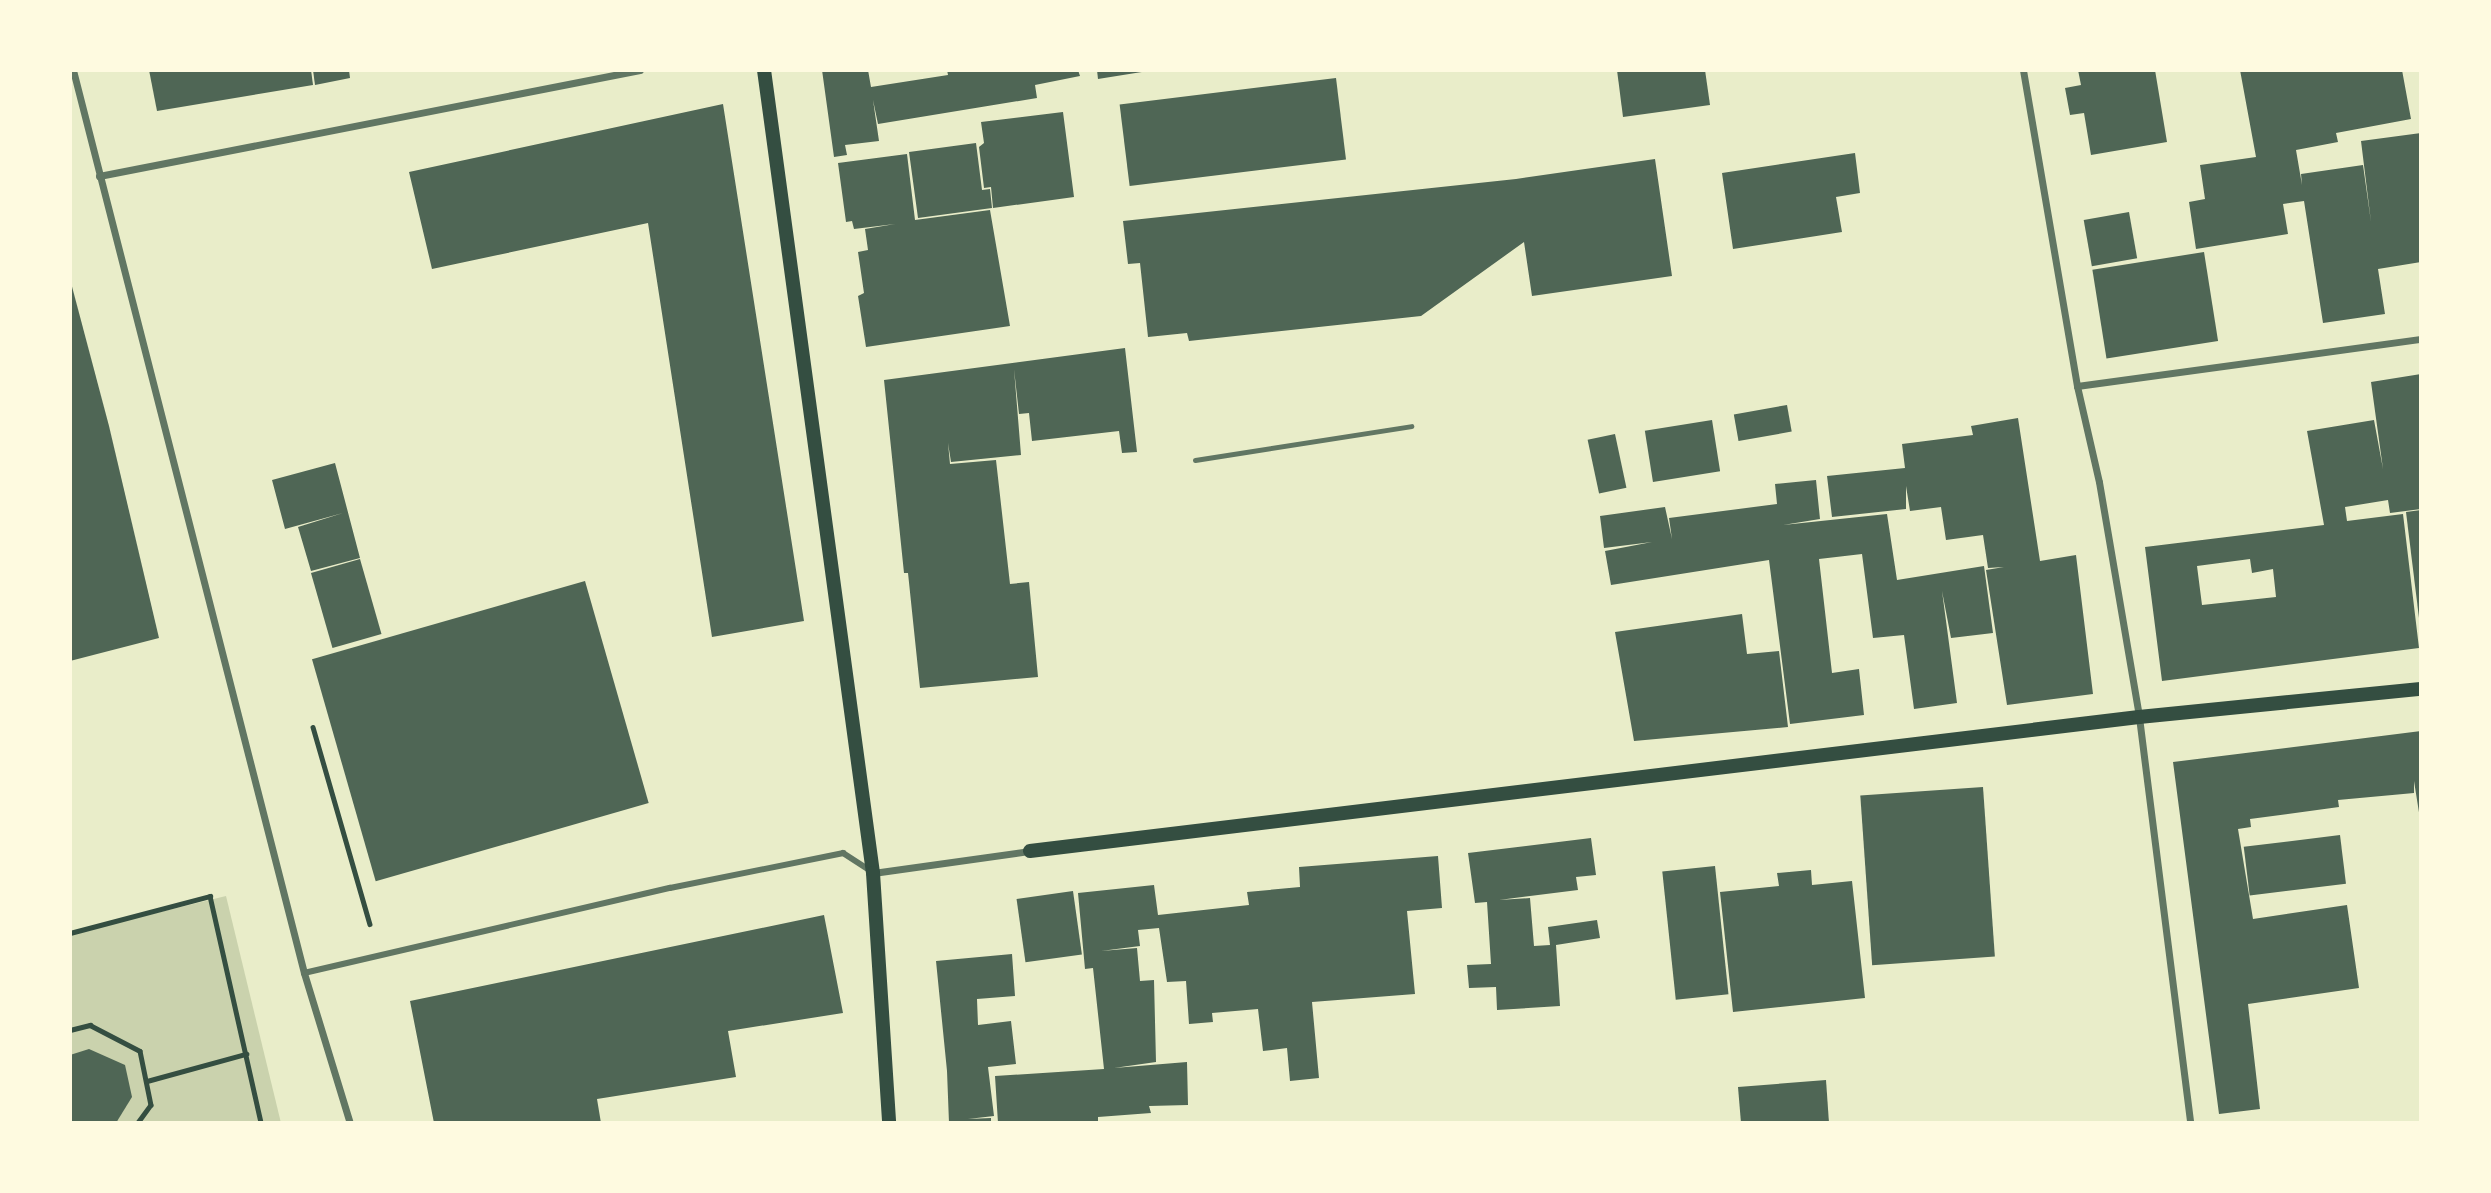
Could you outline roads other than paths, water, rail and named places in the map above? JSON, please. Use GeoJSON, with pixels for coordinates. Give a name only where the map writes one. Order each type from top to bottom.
{"type":"FeatureCollection","features":[{"type":"Feature","properties":{"kind":"main road"},"geometry":{"type":"LineString","coordinates":[[764,70],[873,873],[889,1123]]}},
{"type":"Feature","properties":{"kind":"main road"},"geometry":{"type":"LineString","coordinates":[[1030,851],[2139,716],[2421,689]]}},
{"type":"Feature","properties":{"kind":"street"},"geometry":{"type":"LineString","coordinates":[[73,70],[206,581],[304,974],[350,1123]]}},
{"type":"Feature","properties":{"kind":"street"},"geometry":{"type":"LineString","coordinates":[[99,176],[640,70]]}},
{"type":"Feature","properties":{"kind":"street"},"geometry":{"type":"LineString","coordinates":[[2023,70],[2077,386],[2099,482],[2139,716],[2190,1123]]}},
{"type":"Feature","properties":{"kind":"street"},"geometry":{"type":"LineString","coordinates":[[2077,386],[2421,339]]}},
{"type":"Feature","properties":{"kind":"street"},"geometry":{"type":"LineString","coordinates":[[304,974],[670,888],[843,853],[873,873],[1030,851]]}},
{"type":"Feature","properties":{"kind":"lane"},"geometry":{"type":"LineString","coordinates":[[1195,460],[1411,426]]}}]}
